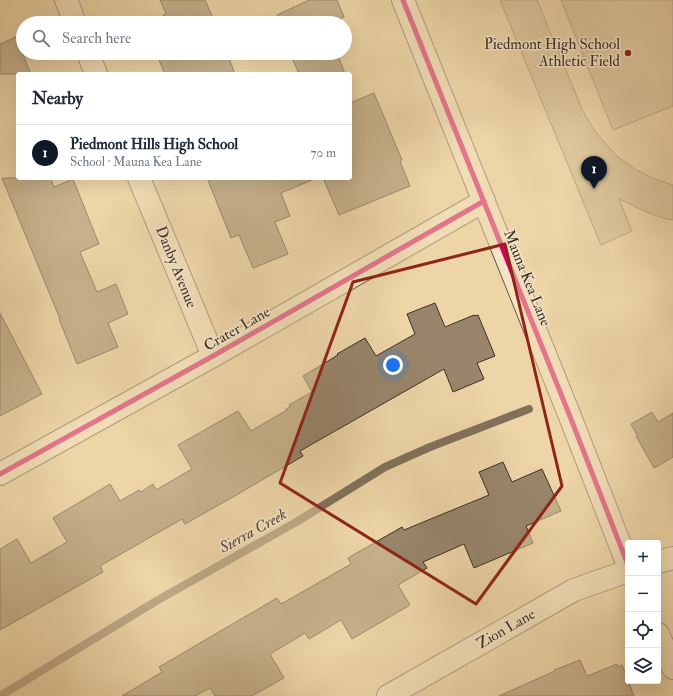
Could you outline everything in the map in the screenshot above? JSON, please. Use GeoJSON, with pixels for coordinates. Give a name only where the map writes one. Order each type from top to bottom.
{"type":"FeatureCollection","features":[{"type":"Feature","properties":{"kind":"street"},"geometry":{"type":"LineString","coordinates":[[66,0],[72,16]]}},
{"type":"Feature","properties":{"kind":"street","name":"Mauna Kea Lane"},"geometry":{"type":"LineString","coordinates":[[403,0],[574,426],[625,557]]}},
{"type":"Feature","properties":{"kind":"street"},"geometry":{"type":"LineString","coordinates":[[91,60],[95,72]]}},
{"type":"Feature","properties":{"kind":"street","name":"Danby Avenue"},"geometry":{"type":"LineString","coordinates":[[140,180],[213,356]]}},
{"type":"Feature","properties":{"kind":"street","name":"Crater Lane"},"geometry":{"type":"LineString","coordinates":[[0,474],[213,356],[484,201]]}},
{"type":"Feature","properties":{"kind":"street"},"geometry":{"type":"LineString","coordinates":[[661,561],[673,558]]}},
{"type":"Feature","properties":{"kind":"street","name":"Zion Lane"},"geometry":{"type":"LineString","coordinates":[[388,696],[574,590],[625,572]]}},
{"type":"Feature","properties":{"kind":"street"},"geometry":{"type":"LineString","coordinates":[[661,641],[673,668]]}},
{"type":"Feature","properties":{"kind":"highlighted area"},"geometry":{"type":"Polygon","coordinates":[[[505,244],[562,486],[476,604],[280,483],[353,282],[505,244]]]}},
{"type":"Feature","properties":{"kind":"shaded area"},"geometry":{"type":"Polygon","coordinates":[[[500,0],[537,0],[583,111],[594,130],[617,156],[636,170],[655,179],[673,185],[673,220],[652,214],[619,199],[632,231],[601,245],[500,0]]]}},
{"type":"Feature","properties":{"kind":"shaded area","name":"Piedmont High School Athletic Field"},"geometry":{"type":"Polygon","coordinates":[[[561,0],[673,0],[673,106],[613,130],[561,0]]]}},
{"type":"Feature","properties":{"kind":"building"},"geometry":{"type":"Polygon","coordinates":[[[160,0],[205,0],[212,16],[163,16],[166,14],[160,0]]]}},
{"type":"Feature","properties":{"kind":"building"},"geometry":{"type":"Polygon","coordinates":[[[309,0],[337,0],[344,16],[277,16],[309,0]]]}},
{"type":"Feature","properties":{"kind":"building"},"geometry":{"type":"Polygon","coordinates":[[[16,37],[16,60],[25,60],[30,72],[0,74],[0,44],[16,37]]]}},
{"type":"Feature","properties":{"kind":"building"},"geometry":{"type":"Polygon","coordinates":[[[159,60],[230,60],[234,72],[164,72],[159,60]]]}},
{"type":"Feature","properties":{"kind":"building"},"geometry":{"type":"Polygon","coordinates":[[[293,60],[340,60],[344,72],[298,72],[293,60]]]}},
{"type":"Feature","properties":{"kind":"building"},"geometry":{"type":"Polygon","coordinates":[[[374,93],[402,160],[400,161],[410,186],[339,215],[324,180],[352,180],[352,102],[374,93]]]}},
{"type":"Feature","properties":{"kind":"building"},"geometry":{"type":"Polygon","coordinates":[[[2,178],[16,178],[16,180],[51,180],[54,187],[73,180],[99,244],[80,252],[97,292],[116,284],[128,314],[108,323],[118,347],[77,364],[2,178]]]}},
{"type":"Feature","properties":{"kind":"building"},"geometry":{"type":"Polygon","coordinates":[[[208,180],[312,180],[281,193],[290,216],[275,222],[288,254],[253,268],[239,235],[231,238],[208,180]]]}},
{"type":"Feature","properties":{"kind":"building"},"geometry":{"type":"Polygon","coordinates":[[[435,303],[445,327],[474,315],[478,315],[495,356],[477,363],[484,379],[453,392],[444,369],[300,451],[303,456],[233,497],[185,524],[182,519],[100,566],[103,572],[0,630],[0,549],[17,539],[31,563],[67,542],[53,518],[110,484],[120,501],[139,490],[141,492],[153,484],[156,490],[192,469],[178,445],[238,411],[251,431],[287,410],[286,409],[290,407],[289,405],[312,392],[303,376],[365,338],[376,356],[415,334],[407,314],[435,303]]]}},
{"type":"Feature","properties":{"kind":"building"},"geometry":{"type":"Polygon","coordinates":[[[0,313],[42,394],[0,416],[0,313]]]}},
{"type":"Feature","properties":{"kind":"building"},"geometry":{"type":"Polygon","coordinates":[[[652,412],[658,422],[673,413],[673,457],[654,468],[631,424],[652,412]]]}},
{"type":"Feature","properties":{"kind":"building"},"geometry":{"type":"Polygon","coordinates":[[[503,462],[512,482],[542,469],[561,511],[526,526],[533,543],[474,568],[464,544],[423,562],[427,568],[398,585],[410,605],[352,639],[341,620],[309,639],[305,633],[270,654],[284,678],[252,696],[215,696],[210,688],[195,696],[122,696],[162,672],[159,667],[277,598],[281,604],[351,564],[348,558],[402,527],[404,530],[489,495],[479,472],[503,462]]]}},
{"type":"Feature","properties":{"kind":"building"},"geometry":{"type":"Polygon","coordinates":[[[580,660],[587,676],[617,664],[618,667],[622,665],[625,673],[625,684],[629,684],[634,696],[499,696],[555,671],[554,670],[580,660]]]}},
{"type":"Feature","properties":{"kind":"waterway","name":"Sierra Creek"},"geometry":{"type":"LineString","coordinates":[[0,696],[158,600],[298,521],[385,467],[430,447],[529,409]]}},
{"type":"Feature","properties":{"kind":"cycle path"},"geometry":{"type":"LineString","coordinates":[[403,0],[625,557]]}},
{"type":"Feature","properties":{"kind":"cycle path"},"geometry":{"type":"LineString","coordinates":[[0,474],[213,356],[484,201]]}},
{"type":"Feature","properties":{"kind":"place","name":"Piedmont High School Athletic Field"},"geometry":{"type":"Point","coordinates":[628,53]}},
{"type":"Feature","properties":{"kind":"place","name":"Piedmont Hills High School"},"geometry":{"type":"Point","coordinates":[594,189]}}]}
